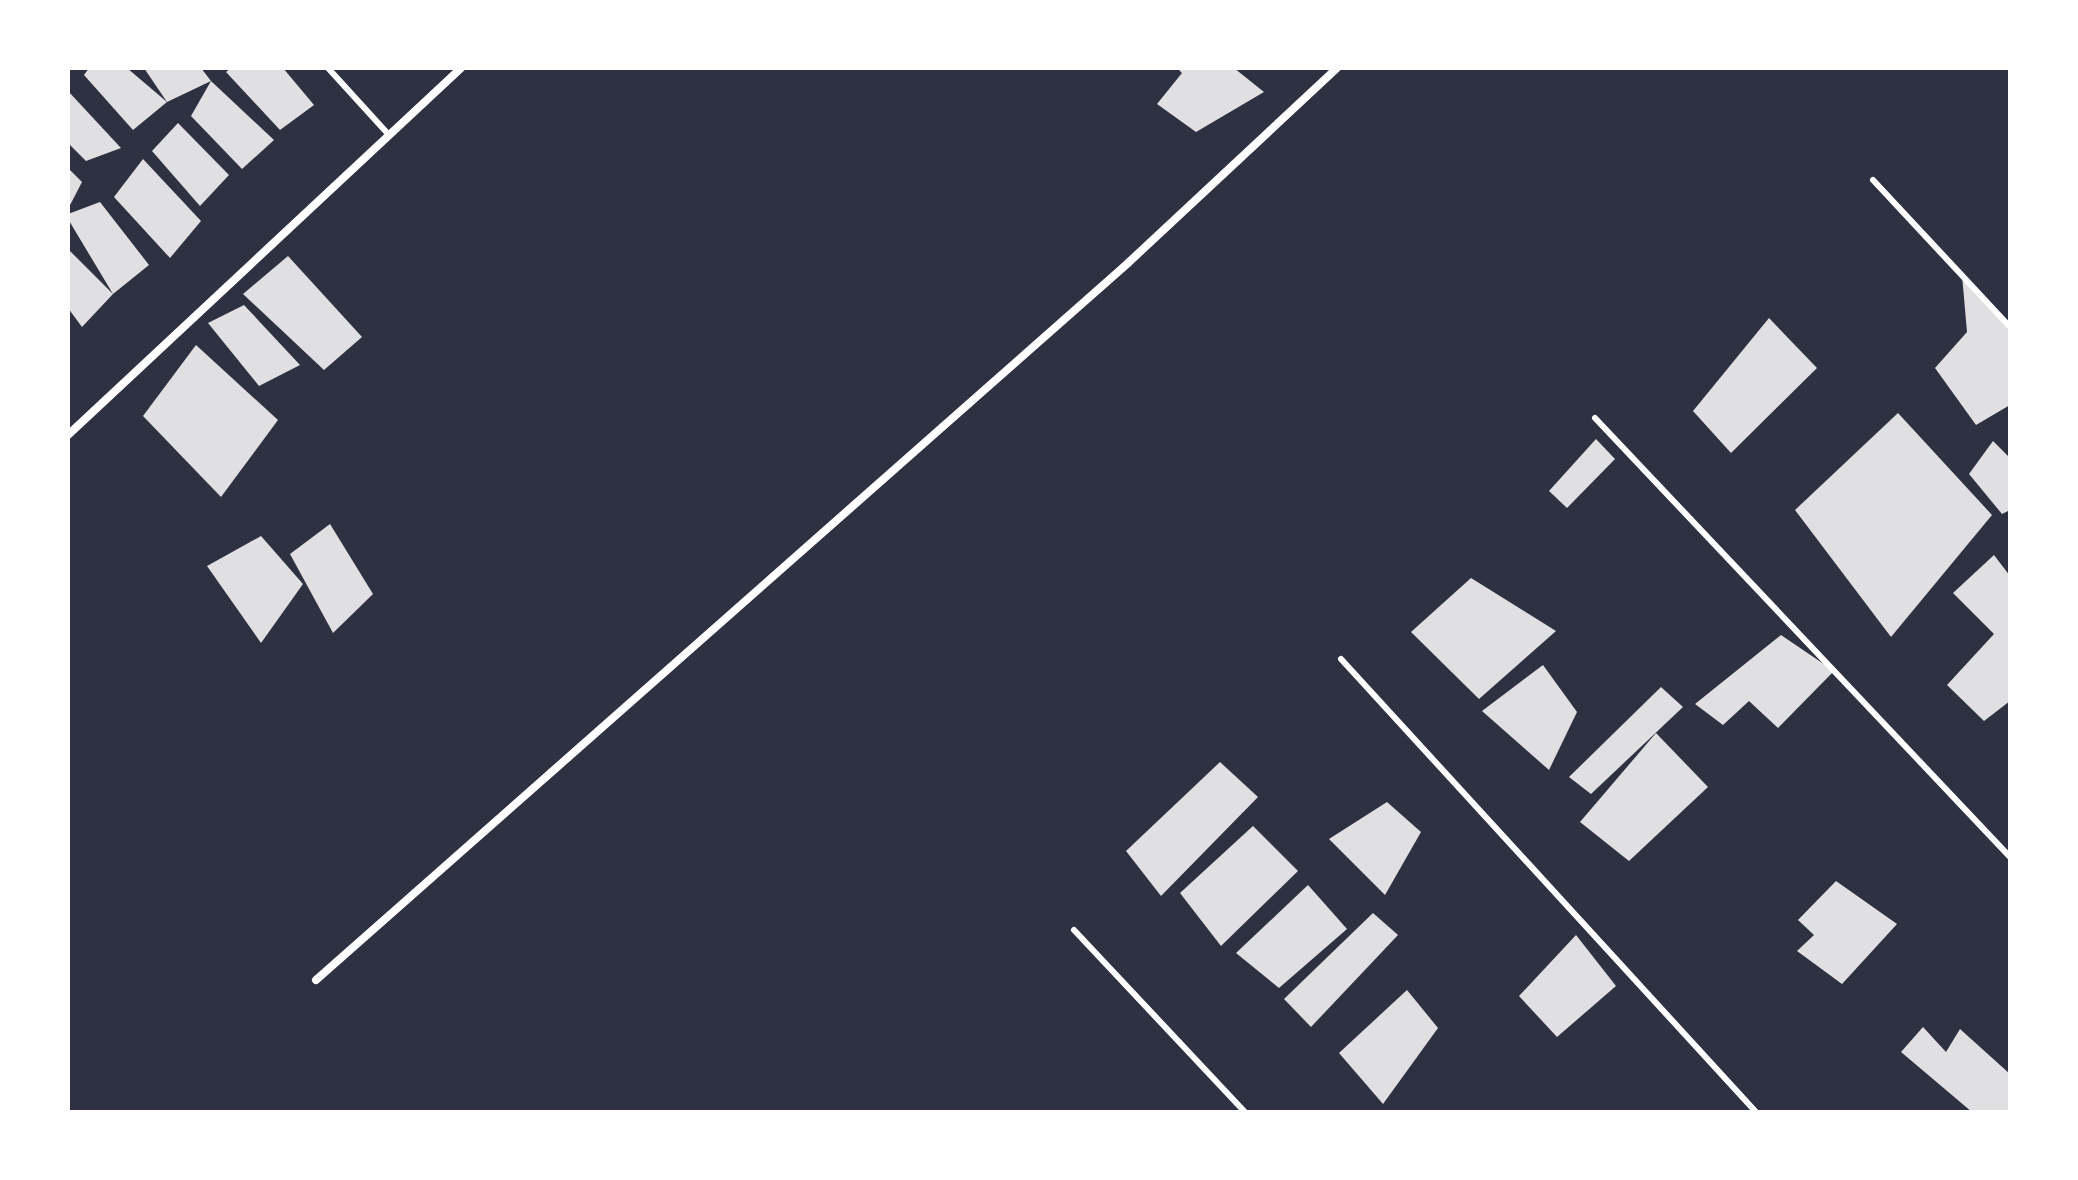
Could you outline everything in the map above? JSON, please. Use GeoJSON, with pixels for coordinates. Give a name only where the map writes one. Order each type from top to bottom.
{"type":"FeatureCollection","features":[{"type":"Feature","properties":{"kind":"street"},"geometry":{"type":"LineString","coordinates":[[68,435],[461,68]]}},
{"type":"Feature","properties":{"kind":"street"},"geometry":{"type":"LineString","coordinates":[[316,980],[1128,263],[1337,68]]}},
{"type":"Feature","properties":{"kind":"lane"},"geometry":{"type":"LineString","coordinates":[[328,68],[389,135]]}},
{"type":"Feature","properties":{"kind":"lane"},"geometry":{"type":"LineString","coordinates":[[1873,180],[2010,327]]}},
{"type":"Feature","properties":{"kind":"lane"},"geometry":{"type":"LineString","coordinates":[[1595,418],[2010,857]]}},
{"type":"Feature","properties":{"kind":"lane"},"geometry":{"type":"LineString","coordinates":[[1341,659],[1756,1112]]}},
{"type":"Feature","properties":{"kind":"lane"},"geometry":{"type":"LineString","coordinates":[[1074,930],[1245,1112]]}},
{"type":"Feature","properties":{"kind":"building"},"geometry":{"type":"Polygon","coordinates":[[[89,68],[127,68],[167,102],[133,130],[84,75],[89,68]]]}},
{"type":"Feature","properties":{"kind":"building"},"geometry":{"type":"Polygon","coordinates":[[[144,68],[201,68],[211,81],[167,102],[144,68]]]}},
{"type":"Feature","properties":{"kind":"building"},"geometry":{"type":"Polygon","coordinates":[[[231,68],[283,68],[314,105],[280,130],[226,72],[231,68]]]}},
{"type":"Feature","properties":{"kind":"building"},"geometry":{"type":"Polygon","coordinates":[[[1177,68],[1234,68],[1264,92],[1196,132],[1157,104],[1182,73],[1177,68]]]}},
{"type":"Feature","properties":{"kind":"building"},"geometry":{"type":"Polygon","coordinates":[[[211,81],[274,140],[242,169],[191,116],[211,81]]]}},
{"type":"Feature","properties":{"kind":"building"},"geometry":{"type":"Polygon","coordinates":[[[68,91],[121,148],[86,161],[68,143],[68,91]]]}},
{"type":"Feature","properties":{"kind":"building"},"geometry":{"type":"Polygon","coordinates":[[[178,123],[229,175],[200,206],[152,151],[178,123]]]}},
{"type":"Feature","properties":{"kind":"building"},"geometry":{"type":"Polygon","coordinates":[[[143,159],[201,221],[170,258],[114,197],[143,159]]]}},
{"type":"Feature","properties":{"kind":"building"},"geometry":{"type":"Polygon","coordinates":[[[68,168],[82,182],[68,209],[68,168]]]}},
{"type":"Feature","properties":{"kind":"building"},"geometry":{"type":"Polygon","coordinates":[[[100,202],[149,265],[113,294],[68,219],[68,214],[100,202]]]}},
{"type":"Feature","properties":{"kind":"building"},"geometry":{"type":"Polygon","coordinates":[[[68,249],[113,294],[82,327],[68,308],[68,249]]]}},
{"type":"Feature","properties":{"kind":"building"},"geometry":{"type":"Polygon","coordinates":[[[288,256],[362,337],[324,370],[243,294],[288,256]]]}},
{"type":"Feature","properties":{"kind":"building"},"geometry":{"type":"Polygon","coordinates":[[[1962,275],[2010,327],[2010,405],[1976,425],[1935,368],[1967,332],[1962,275]]]}},
{"type":"Feature","properties":{"kind":"building"},"geometry":{"type":"Polygon","coordinates":[[[244,305],[300,365],[259,386],[208,323],[244,305]]]}},
{"type":"Feature","properties":{"kind":"building"},"geometry":{"type":"Polygon","coordinates":[[[1769,318],[1817,368],[1731,453],[1693,411],[1769,318]]]}},
{"type":"Feature","properties":{"kind":"building"},"geometry":{"type":"Polygon","coordinates":[[[196,345],[278,420],[221,497],[143,416],[196,345]]]}},
{"type":"Feature","properties":{"kind":"building"},"geometry":{"type":"Polygon","coordinates":[[[1898,413],[1992,515],[1891,637],[1795,510],[1898,413]]]}},
{"type":"Feature","properties":{"kind":"building"},"geometry":{"type":"Polygon","coordinates":[[[1596,439],[1615,459],[1567,508],[1549,491],[1596,439]]]}},
{"type":"Feature","properties":{"kind":"building"},"geometry":{"type":"Polygon","coordinates":[[[1993,441],[2010,458],[2010,510],[2002,514],[1969,474],[1993,441]]]}},
{"type":"Feature","properties":{"kind":"building"},"geometry":{"type":"Polygon","coordinates":[[[330,524],[373,594],[333,633],[290,554],[330,524]]]}},
{"type":"Feature","properties":{"kind":"building"},"geometry":{"type":"Polygon","coordinates":[[[261,536],[303,584],[261,643],[207,566],[261,536]]]}},
{"type":"Feature","properties":{"kind":"building"},"geometry":{"type":"Polygon","coordinates":[[[1994,555],[2010,576],[2010,701],[1984,721],[1947,685],[1994,634],[1953,593],[1994,555]]]}},
{"type":"Feature","properties":{"kind":"building"},"geometry":{"type":"Polygon","coordinates":[[[1471,578],[1556,631],[1479,699],[1411,632],[1471,578]]]}},
{"type":"Feature","properties":{"kind":"building"},"geometry":{"type":"Polygon","coordinates":[[[1781,635],[1834,671],[1778,728],[1749,701],[1723,725],[1695,704],[1781,635]]]}},
{"type":"Feature","properties":{"kind":"building"},"geometry":{"type":"Polygon","coordinates":[[[1543,665],[1577,712],[1549,770],[1482,711],[1543,665]]]}},
{"type":"Feature","properties":{"kind":"building"},"geometry":{"type":"Polygon","coordinates":[[[1661,687],[1683,707],[1591,794],[1569,777],[1661,687]]]}},
{"type":"Feature","properties":{"kind":"building"},"geometry":{"type":"Polygon","coordinates":[[[1656,733],[1708,787],[1629,861],[1580,822],[1656,733]]]}},
{"type":"Feature","properties":{"kind":"building"},"geometry":{"type":"Polygon","coordinates":[[[1220,762],[1258,797],[1161,896],[1126,851],[1220,762]]]}},
{"type":"Feature","properties":{"kind":"building"},"geometry":{"type":"Polygon","coordinates":[[[1387,802],[1421,832],[1385,895],[1329,839],[1387,802]]]}},
{"type":"Feature","properties":{"kind":"building"},"geometry":{"type":"Polygon","coordinates":[[[1253,826],[1298,871],[1221,946],[1180,893],[1253,826]]]}},
{"type":"Feature","properties":{"kind":"building"},"geometry":{"type":"Polygon","coordinates":[[[1836,881],[1897,924],[1842,984],[1797,951],[1814,935],[1798,920],[1836,881]]]}},
{"type":"Feature","properties":{"kind":"building"},"geometry":{"type":"Polygon","coordinates":[[[1308,885],[1347,929],[1279,988],[1236,953],[1308,885]]]}},
{"type":"Feature","properties":{"kind":"building"},"geometry":{"type":"Polygon","coordinates":[[[1373,913],[1398,935],[1311,1027],[1284,999],[1373,913]]]}},
{"type":"Feature","properties":{"kind":"building"},"geometry":{"type":"Polygon","coordinates":[[[1576,935],[1616,986],[1557,1037],[1519,996],[1576,935]]]}},
{"type":"Feature","properties":{"kind":"building"},"geometry":{"type":"Polygon","coordinates":[[[1407,990],[1438,1028],[1383,1104],[1339,1053],[1407,990]]]}},
{"type":"Feature","properties":{"kind":"building"},"geometry":{"type":"Polygon","coordinates":[[[1923,1027],[1946,1052],[1960,1029],[2010,1074],[2010,1112],[1972,1112],[1901,1052],[1923,1027]]]}}]}
